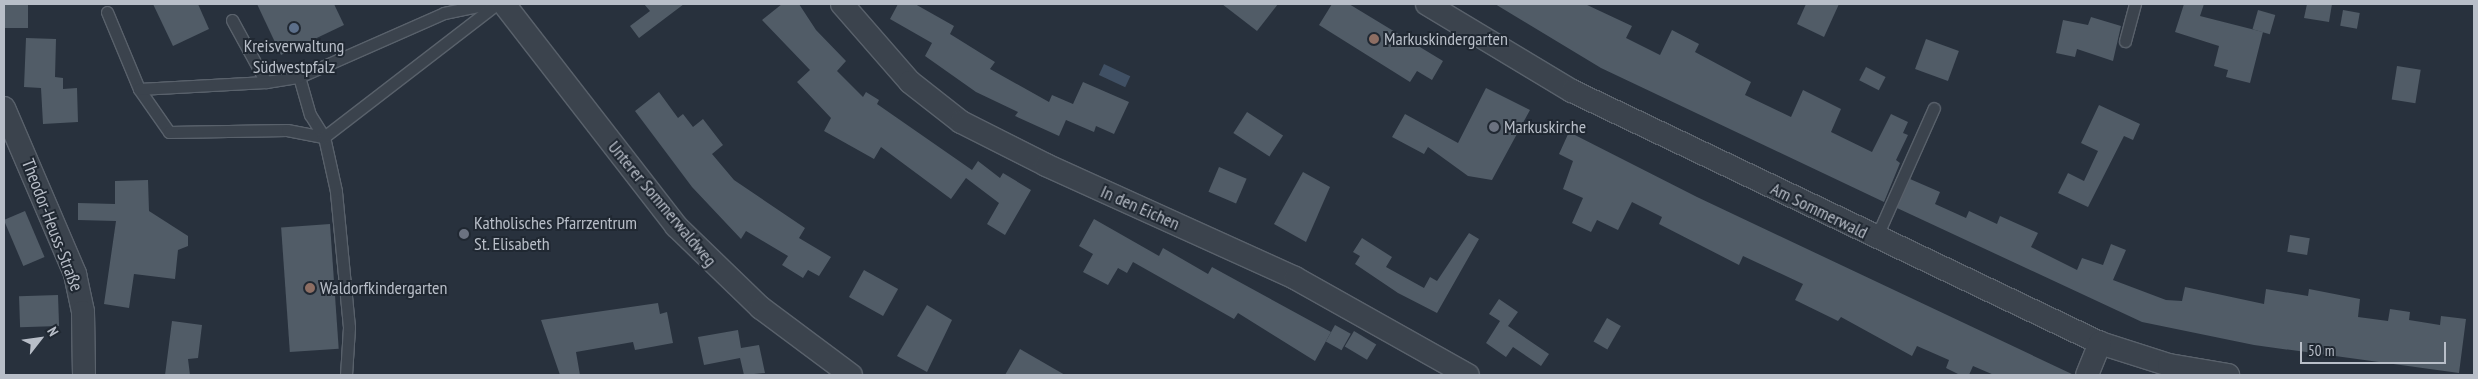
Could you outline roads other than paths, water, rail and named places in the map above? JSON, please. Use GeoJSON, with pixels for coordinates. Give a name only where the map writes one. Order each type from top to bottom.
{"type":"FeatureCollection","features":[{"type":"Feature","properties":{"kind":"street","name":"Unterer Sommerwaldweg"},"geometry":{"type":"LineString","coordinates":[[504,4],[676,226],[762,308],[851,375]]}},
{"type":"Feature","properties":{"kind":"street","name":"In den Eichen"},"geometry":{"type":"LineString","coordinates":[[842,4],[910,82],[961,122],[1046,166],[1295,278],[1468,375]]}},
{"type":"Feature","properties":{"kind":"street","name":"Am Sommerwald"},"geometry":{"type":"LineString","coordinates":[[1427,4],[1572,91],[1876,238],[2100,343],[2169,365],[2228,375]]}},
{"type":"Feature","properties":{"kind":"street","name":"Theodor-Heuss-Straße"},"geometry":{"type":"LineString","coordinates":[[4,108],[75,274],[83,312],[84,375]]}},
{"type":"Feature","properties":{"kind":"street"},"geometry":{"type":"LineString","coordinates":[[2087,375],[2100,343]]}},
{"type":"Feature","properties":{"kind":"lane"},"geometry":{"type":"LineString","coordinates":[[139,88],[266,82],[298,78],[444,14],[487,4]]}},
{"type":"Feature","properties":{"kind":"lane"},"geometry":{"type":"LineString","coordinates":[[106,12],[139,88],[169,132],[287,130],[324,137],[497,4]]}},
{"type":"Feature","properties":{"kind":"lane"},"geometry":{"type":"LineString","coordinates":[[2125,41],[2135,4]]}},
{"type":"Feature","properties":{"kind":"lane"},"geometry":{"type":"LineString","coordinates":[[232,20],[266,82]]}},
{"type":"Feature","properties":{"kind":"lane"},"geometry":{"type":"LineString","coordinates":[[298,78],[310,115],[324,137],[336,191],[349,327],[346,375]]}},
{"type":"Feature","properties":{"kind":"lane"},"geometry":{"type":"LineString","coordinates":[[1876,238],[1934,108]]}},
{"type":"Feature","properties":{"kind":"water"},"geometry":{"type":"Polygon","coordinates":[[[1104,64],[1130,76],[1125,87],[1099,75],[1104,64]]]}},
{"type":"Feature","properties":{"kind":"place","name":"Kreisverwaltung Südwestpfalz"},"geometry":{"type":"Point","coordinates":[294,28]}},
{"type":"Feature","properties":{"kind":"place","name":"Markuskindergarten"},"geometry":{"type":"Point","coordinates":[1374,39]}},
{"type":"Feature","properties":{"kind":"place","name":"Markuskirche"},"geometry":{"type":"Point","coordinates":[1494,127]}},
{"type":"Feature","properties":{"kind":"place","name":"Katholisches Pfarrzentrum St. Elisabeth"},"geometry":{"type":"Point","coordinates":[464,234]}},
{"type":"Feature","properties":{"kind":"place","name":"Waldorfkindergarten"},"geometry":{"type":"Point","coordinates":[310,288]}}]}
